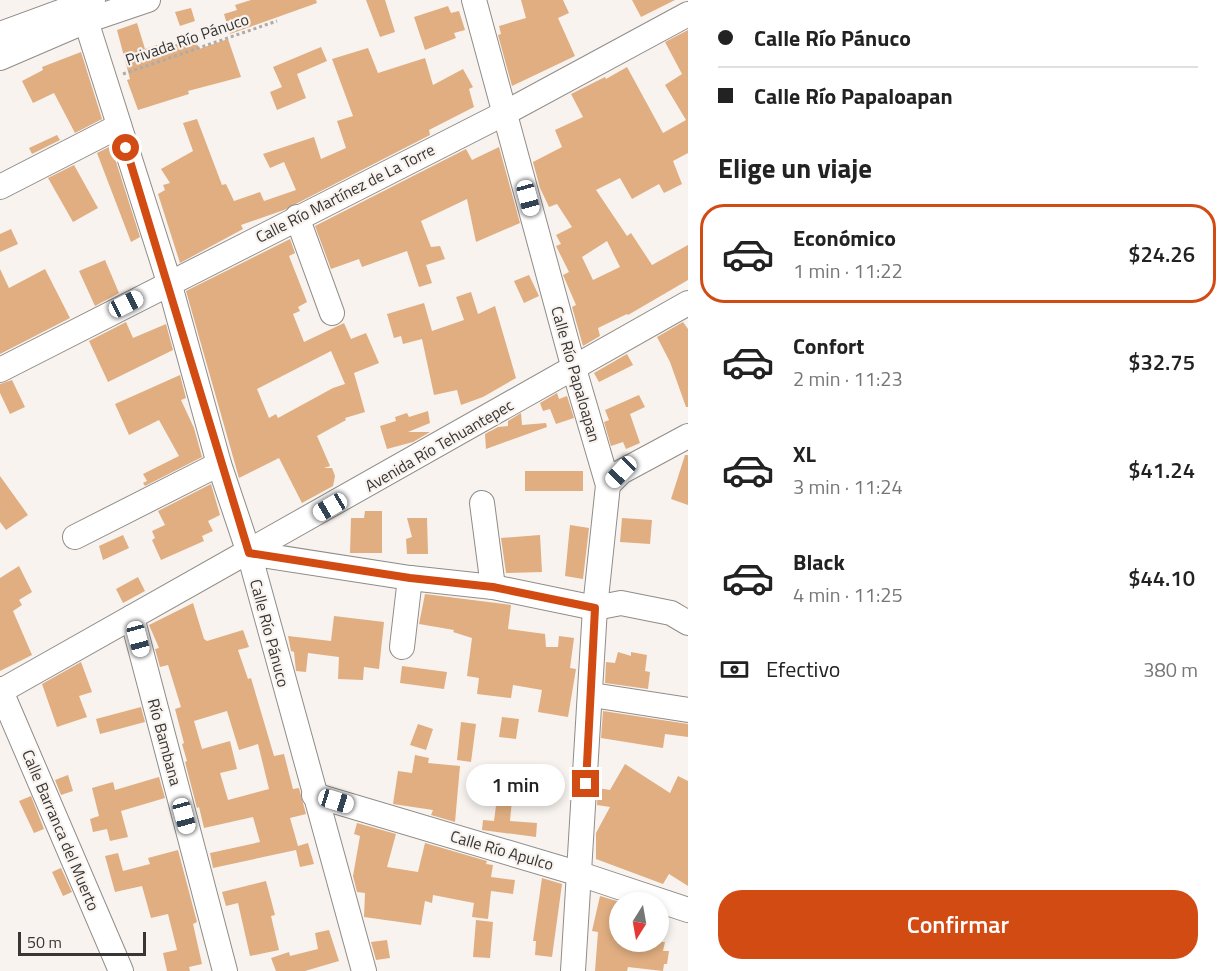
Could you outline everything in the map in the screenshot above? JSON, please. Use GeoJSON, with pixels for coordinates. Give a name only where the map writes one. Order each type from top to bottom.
{"type":"FeatureCollection","features":[{"type":"Feature","properties":{"kind":"street"},"geometry":{"type":"LineString","coordinates":[[0,34],[89,11],[148,0]]}},
{"type":"Feature","properties":{"kind":"street","name":"Calle Río Papaloapan"},"geometry":{"type":"LineString","coordinates":[[474,0],[574,369],[608,485],[595,608],[592,695],[573,971]]}},
{"type":"Feature","properties":{"kind":"street"},"geometry":{"type":"LineString","coordinates":[[0,58],[89,11]]}},
{"type":"Feature","properties":{"kind":"street","name":"Calle Río Pánuco"},"geometry":{"type":"LineString","coordinates":[[89,11],[104,80],[169,282],[219,464],[249,553],[364,971]]}},
{"type":"Feature","properties":{"kind":"street","name":"Calle Río Martínez de La Torre"},"geometry":{"type":"LineString","coordinates":[[0,370],[505,113],[688,14]]}},
{"type":"Feature","properties":{"kind":"street"},"geometry":{"type":"LineString","coordinates":[[0,187],[119,126]]}},
{"type":"Feature","properties":{"kind":"street"},"geometry":{"type":"LineString","coordinates":[[297,217],[332,313]]}},
{"type":"Feature","properties":{"kind":"street","name":"Avenida Río Tehuantepec"},"geometry":{"type":"LineString","coordinates":[[0,690],[249,553],[688,303]]}},
{"type":"Feature","properties":{"kind":"street"},"geometry":{"type":"LineString","coordinates":[[608,485],[621,472],[688,436]]}},
{"type":"Feature","properties":{"kind":"street"},"geometry":{"type":"LineString","coordinates":[[75,537],[219,464]]}},
{"type":"Feature","properties":{"kind":"street"},"geometry":{"type":"LineString","coordinates":[[482,503],[493,587]]}},
{"type":"Feature","properties":{"kind":"street"},"geometry":{"type":"LineString","coordinates":[[249,553],[410,578],[493,587],[595,608],[621,603],[671,613],[688,623]]}},
{"type":"Feature","properties":{"kind":"street"},"geometry":{"type":"LineString","coordinates":[[402,647],[410,578]]}},
{"type":"Feature","properties":{"kind":"street","name":"Río Bambana"},"geometry":{"type":"LineString","coordinates":[[132,616],[225,971]]}},
{"type":"Feature","properties":{"kind":"street","name":"Calle Barranca del Muerto"},"geometry":{"type":"LineString","coordinates":[[0,690],[121,971]]}},
{"type":"Feature","properties":{"kind":"street"},"geometry":{"type":"LineString","coordinates":[[592,695],[688,710]]}},
{"type":"Feature","properties":{"kind":"street","name":"Calle Río Apulco"},"geometry":{"type":"LineString","coordinates":[[314,795],[580,874],[688,910]]}},
{"type":"Feature","properties":{"kind":"path","name":"Privada Río Pánuco"},"geometry":{"type":"LineString","coordinates":[[104,80],[277,21]]}},
{"type":"Feature","properties":{"kind":"building"},"geometry":{"type":"Polygon","coordinates":[[[251,0],[316,0],[317,3],[230,34],[224,14],[237,10],[235,5],[251,0]]]}},
{"type":"Feature","properties":{"kind":"building"},"geometry":{"type":"Polygon","coordinates":[[[366,0],[385,0],[395,32],[380,37],[366,0]]]}},
{"type":"Feature","properties":{"kind":"building"},"geometry":{"type":"Polygon","coordinates":[[[521,0],[563,0],[569,13],[558,18],[575,56],[512,86],[498,35],[501,34],[499,26],[526,18],[521,0]]]}},
{"type":"Feature","properties":{"kind":"building"},"geometry":{"type":"Polygon","coordinates":[[[632,0],[675,0],[641,17],[632,0]]]}},
{"type":"Feature","properties":{"kind":"building"},"geometry":{"type":"Polygon","coordinates":[[[448,6],[451,13],[459,11],[465,30],[454,33],[456,38],[425,50],[414,17],[448,6]]]}},
{"type":"Feature","properties":{"kind":"building"},"geometry":{"type":"Polygon","coordinates":[[[191,8],[195,21],[180,26],[175,12],[191,8]]]}},
{"type":"Feature","properties":{"kind":"building"},"geometry":{"type":"Polygon","coordinates":[[[137,23],[145,49],[157,45],[158,50],[195,38],[199,49],[228,39],[241,77],[188,91],[189,94],[138,110],[127,80],[130,79],[117,30],[137,23]]]}},
{"type":"Feature","properties":{"kind":"building"},"geometry":{"type":"Polygon","coordinates":[[[688,30],[688,153],[673,161],[682,184],[664,193],[659,184],[632,199],[620,178],[596,190],[627,236],[631,233],[652,265],[688,245],[688,280],[628,315],[598,328],[600,336],[583,346],[572,307],[576,305],[563,275],[569,272],[556,246],[561,244],[556,235],[572,227],[557,204],[549,207],[540,188],[533,162],[562,147],[555,130],[583,117],[571,94],[627,67],[663,133],[686,120],[665,85],[682,74],[665,42],[688,30]],[[607,241],[582,257],[593,280],[620,267],[607,241]]]}},
{"type":"Feature","properties":{"kind":"building"},"geometry":{"type":"Polygon","coordinates":[[[321,47],[327,61],[297,74],[306,98],[277,110],[270,92],[282,87],[273,67],[321,47]]]}},
{"type":"Feature","properties":{"kind":"building"},"geometry":{"type":"Polygon","coordinates":[[[368,48],[378,73],[425,58],[433,85],[463,69],[473,87],[469,89],[474,107],[429,130],[430,135],[284,210],[241,225],[243,229],[180,263],[158,194],[165,190],[163,185],[170,183],[161,169],[193,151],[183,123],[197,119],[222,185],[226,184],[234,201],[260,192],[264,201],[296,190],[284,162],[270,168],[263,154],[314,137],[321,159],[346,148],[337,121],[353,116],[332,59],[368,48]]]}},
{"type":"Feature","properties":{"kind":"building"},"geometry":{"type":"Polygon","coordinates":[[[81,52],[102,119],[75,133],[54,93],[33,103],[22,81],[43,70],[42,67],[81,52]]]}},
{"type":"Feature","properties":{"kind":"building"},"geometry":{"type":"Polygon","coordinates":[[[57,135],[60,140],[32,154],[29,148],[57,135]]]}},
{"type":"Feature","properties":{"kind":"building"},"geometry":{"type":"Polygon","coordinates":[[[111,146],[140,237],[131,242],[97,153],[111,146]]]}},
{"type":"Feature","properties":{"kind":"building"},"geometry":{"type":"Polygon","coordinates":[[[499,147],[520,223],[476,242],[467,199],[421,221],[431,247],[440,246],[445,259],[426,265],[432,283],[419,287],[407,251],[362,267],[359,259],[331,269],[315,226],[466,149],[472,160],[499,147]]]}},
{"type":"Feature","properties":{"kind":"building"},"geometry":{"type":"Polygon","coordinates":[[[74,165],[98,208],[73,222],[48,178],[74,165]]]}},
{"type":"Feature","properties":{"kind":"building"},"geometry":{"type":"Polygon","coordinates":[[[11,229],[18,244],[0,252],[0,234],[11,229]]]}},
{"type":"Feature","properties":{"kind":"building"},"geometry":{"type":"Polygon","coordinates":[[[290,239],[295,253],[289,256],[307,302],[298,307],[300,311],[293,314],[304,342],[344,323],[351,339],[366,333],[379,363],[354,373],[365,412],[345,418],[346,420],[317,436],[330,466],[324,468],[332,468],[335,476],[333,486],[302,503],[279,458],[239,478],[186,291],[290,239]],[[331,351],[257,389],[269,418],[276,414],[278,418],[333,388],[345,384],[331,351]]]}},
{"type":"Feature","properties":{"kind":"building"},"geometry":{"type":"Polygon","coordinates":[[[105,260],[119,293],[95,306],[79,271],[105,260]]]}},
{"type":"Feature","properties":{"kind":"building"},"geometry":{"type":"Polygon","coordinates":[[[0,269],[9,288],[45,269],[70,318],[0,354],[0,269]]]}},
{"type":"Feature","properties":{"kind":"building"},"geometry":{"type":"Polygon","coordinates":[[[529,275],[539,296],[524,303],[514,281],[529,275]]]}},
{"type":"Feature","properties":{"kind":"building"},"geometry":{"type":"Polygon","coordinates":[[[471,292],[478,314],[495,306],[516,378],[483,397],[461,405],[457,390],[434,395],[422,339],[403,344],[401,336],[394,338],[387,314],[424,303],[432,331],[464,320],[456,297],[471,292]]]}},
{"type":"Feature","properties":{"kind":"building"},"geometry":{"type":"Polygon","coordinates":[[[126,322],[133,338],[166,324],[173,350],[108,382],[89,341],[126,322]]]}},
{"type":"Feature","properties":{"kind":"building"},"geometry":{"type":"Polygon","coordinates":[[[683,322],[688,329],[688,407],[686,407],[670,362],[657,337],[683,322]]]}},
{"type":"Feature","properties":{"kind":"building"},"geometry":{"type":"Polygon","coordinates":[[[627,354],[633,365],[599,382],[594,373],[627,354]]]}},
{"type":"Feature","properties":{"kind":"building"},"geometry":{"type":"Polygon","coordinates":[[[180,375],[186,398],[181,400],[194,428],[202,457],[145,486],[143,483],[147,481],[143,474],[179,456],[159,420],[129,435],[115,404],[180,375]]]}},
{"type":"Feature","properties":{"kind":"building"},"geometry":{"type":"Polygon","coordinates":[[[12,380],[25,407],[10,414],[0,393],[0,384],[12,380]]]}},
{"type":"Feature","properties":{"kind":"building"},"geometry":{"type":"Polygon","coordinates":[[[557,393],[559,399],[567,396],[574,418],[556,424],[550,409],[543,411],[540,403],[557,393]]]}},
{"type":"Feature","properties":{"kind":"building"},"geometry":{"type":"Polygon","coordinates":[[[639,395],[645,407],[630,414],[640,443],[626,449],[623,442],[611,446],[604,422],[609,420],[605,410],[639,395]]]}},
{"type":"Feature","properties":{"kind":"building"},"geometry":{"type":"Polygon","coordinates":[[[428,411],[430,423],[408,432],[430,432],[413,442],[387,449],[380,426],[396,421],[395,417],[407,413],[409,417],[428,411]]]}},
{"type":"Feature","properties":{"kind":"building"},"geometry":{"type":"Polygon","coordinates":[[[521,413],[522,425],[546,423],[547,427],[486,449],[485,434],[498,427],[508,426],[508,421],[521,413]]]}},
{"type":"Feature","properties":{"kind":"building"},"geometry":{"type":"Polygon","coordinates":[[[685,455],[688,455],[688,505],[671,499],[685,455]]]}},
{"type":"Feature","properties":{"kind":"building"},"geometry":{"type":"Polygon","coordinates":[[[525,471],[583,471],[583,491],[525,491],[525,471]]]}},
{"type":"Feature","properties":{"kind":"building"},"geometry":{"type":"Polygon","coordinates":[[[0,476],[28,515],[6,530],[0,522],[0,476]]]}},
{"type":"Feature","properties":{"kind":"building"},"geometry":{"type":"Polygon","coordinates":[[[211,484],[220,515],[208,521],[213,531],[202,536],[204,541],[161,560],[152,540],[155,538],[152,531],[165,525],[158,511],[211,484]]]}},
{"type":"Feature","properties":{"kind":"building"},"geometry":{"type":"Polygon","coordinates":[[[365,511],[382,511],[382,553],[350,553],[351,518],[364,518],[365,511]]]}},
{"type":"Feature","properties":{"kind":"building"},"geometry":{"type":"Polygon","coordinates":[[[407,518],[427,518],[428,554],[407,554],[406,539],[412,537],[407,518]]]}},
{"type":"Feature","properties":{"kind":"building"},"geometry":{"type":"Polygon","coordinates":[[[622,518],[652,520],[650,544],[620,542],[622,518]]]}},
{"type":"Feature","properties":{"kind":"building"},"geometry":{"type":"Polygon","coordinates":[[[570,525],[589,528],[583,579],[565,576],[570,525]]]}},
{"type":"Feature","properties":{"kind":"building"},"geometry":{"type":"Polygon","coordinates":[[[123,535],[129,548],[103,560],[99,546],[123,535]]]}},
{"type":"Feature","properties":{"kind":"building"},"geometry":{"type":"Polygon","coordinates":[[[540,535],[542,572],[506,573],[501,538],[540,535]]]}},
{"type":"Feature","properties":{"kind":"building"},"geometry":{"type":"Polygon","coordinates":[[[19,566],[32,592],[19,600],[22,605],[13,611],[32,655],[0,671],[0,578],[19,566]]]}},
{"type":"Feature","properties":{"kind":"building"},"geometry":{"type":"Polygon","coordinates":[[[138,577],[145,591],[123,603],[116,589],[138,577]]]}},
{"type":"Feature","properties":{"kind":"building"},"geometry":{"type":"Polygon","coordinates":[[[425,594],[511,605],[508,629],[545,634],[546,647],[558,647],[559,636],[574,638],[570,668],[576,669],[568,717],[538,712],[542,690],[513,685],[511,698],[477,694],[479,678],[467,676],[472,638],[453,632],[454,630],[419,624],[425,594]]]}},
{"type":"Feature","properties":{"kind":"building"},"geometry":{"type":"Polygon","coordinates":[[[193,603],[204,639],[207,641],[243,630],[249,647],[238,650],[248,679],[251,678],[274,756],[284,754],[293,789],[299,788],[306,814],[290,818],[298,846],[308,843],[314,864],[300,867],[296,850],[213,868],[210,853],[260,842],[253,817],[204,828],[185,762],[187,761],[182,744],[184,743],[175,709],[181,707],[168,665],[160,667],[155,649],[159,648],[149,625],[193,603]],[[227,711],[194,721],[202,749],[230,741],[237,769],[220,773],[228,800],[269,789],[258,744],[239,750],[227,711]]]}},
{"type":"Feature","properties":{"kind":"building"},"geometry":{"type":"Polygon","coordinates":[[[334,616],[384,622],[379,669],[364,667],[363,680],[338,679],[339,657],[308,653],[306,672],[296,671],[294,652],[291,651],[288,636],[331,641],[334,616]]]}},
{"type":"Feature","properties":{"kind":"building"},"geometry":{"type":"Polygon","coordinates":[[[618,652],[631,656],[631,652],[647,655],[645,671],[650,672],[648,689],[605,683],[606,662],[615,663],[618,652]]]}},
{"type":"Feature","properties":{"kind":"building"},"geometry":{"type":"Polygon","coordinates":[[[81,662],[92,692],[79,696],[87,717],[57,727],[42,684],[81,662]]]}},
{"type":"Feature","properties":{"kind":"building"},"geometry":{"type":"Polygon","coordinates":[[[402,666],[447,672],[444,689],[400,683],[402,666]]]}},
{"type":"Feature","properties":{"kind":"building"},"geometry":{"type":"Polygon","coordinates":[[[141,707],[145,722],[100,734],[96,719],[141,707]]]}},
{"type":"Feature","properties":{"kind":"building"},"geometry":{"type":"Polygon","coordinates":[[[603,711],[688,724],[688,737],[665,734],[663,748],[601,738],[603,711]]]}},
{"type":"Feature","properties":{"kind":"building"},"geometry":{"type":"Polygon","coordinates":[[[502,717],[519,719],[516,739],[499,737],[502,717]]]}},
{"type":"Feature","properties":{"kind":"building"},"geometry":{"type":"Polygon","coordinates":[[[461,722],[476,724],[471,762],[457,760],[461,722]]]}},
{"type":"Feature","properties":{"kind":"building"},"geometry":{"type":"Polygon","coordinates":[[[418,724],[433,729],[426,750],[410,745],[418,724]]]}},
{"type":"Feature","properties":{"kind":"building"},"geometry":{"type":"Polygon","coordinates":[[[415,755],[429,758],[428,763],[460,766],[455,822],[431,815],[433,810],[393,804],[398,771],[412,773],[415,755]]]}},
{"type":"Feature","properties":{"kind":"building"},"geometry":{"type":"Polygon","coordinates":[[[625,764],[670,793],[678,776],[688,781],[688,886],[669,874],[663,884],[596,859],[596,833],[610,807],[597,805],[598,788],[610,790],[625,764]]]}},
{"type":"Feature","properties":{"kind":"building"},"geometry":{"type":"Polygon","coordinates":[[[68,775],[73,791],[61,795],[55,780],[68,775]]]}},
{"type":"Feature","properties":{"kind":"building"},"geometry":{"type":"Polygon","coordinates":[[[159,777],[165,798],[121,811],[128,837],[110,841],[107,829],[93,832],[90,819],[99,816],[92,788],[113,782],[115,790],[159,777]]]}},
{"type":"Feature","properties":{"kind":"building"},"geometry":{"type":"Polygon","coordinates":[[[31,796],[44,829],[34,833],[19,801],[31,796]]]}},
{"type":"Feature","properties":{"kind":"building"},"geometry":{"type":"Polygon","coordinates":[[[497,798],[512,800],[510,821],[537,823],[536,837],[482,830],[483,820],[494,821],[497,798]]]}},
{"type":"Feature","properties":{"kind":"building"},"geometry":{"type":"Polygon","coordinates":[[[357,823],[396,834],[387,867],[418,872],[425,843],[487,861],[486,864],[493,865],[491,877],[515,880],[513,894],[491,891],[488,919],[472,917],[474,903],[433,895],[432,903],[425,901],[421,925],[364,917],[365,893],[357,892],[353,876],[360,836],[354,834],[357,823]]]}},
{"type":"Feature","properties":{"kind":"building"},"geometry":{"type":"Polygon","coordinates":[[[178,850],[197,922],[193,924],[202,964],[189,967],[190,971],[167,971],[163,953],[177,950],[168,914],[151,918],[142,886],[115,892],[105,856],[118,853],[123,871],[150,864],[148,858],[178,850]]]}},
{"type":"Feature","properties":{"kind":"building"},"geometry":{"type":"Polygon","coordinates":[[[61,868],[72,892],[63,896],[52,872],[61,868]]]}},
{"type":"Feature","properties":{"kind":"building"},"geometry":{"type":"Polygon","coordinates":[[[542,878],[562,884],[552,957],[535,955],[536,941],[533,941],[542,878]]]}},
{"type":"Feature","properties":{"kind":"building"},"geometry":{"type":"Polygon","coordinates":[[[266,881],[275,915],[271,916],[279,950],[250,956],[238,903],[226,906],[222,892],[266,881]]]}},
{"type":"Feature","properties":{"kind":"building"},"geometry":{"type":"Polygon","coordinates":[[[600,896],[609,899],[609,952],[669,952],[667,964],[664,964],[663,971],[628,967],[627,971],[595,971],[598,932],[592,931],[600,896]]]}},
{"type":"Feature","properties":{"kind":"building"},"geometry":{"type":"Polygon","coordinates":[[[476,920],[493,922],[490,958],[473,957],[476,920]]]}},
{"type":"Feature","properties":{"kind":"building"},"geometry":{"type":"Polygon","coordinates":[[[329,930],[339,961],[305,971],[276,971],[271,958],[289,952],[290,956],[318,949],[315,933],[329,930]]]}},
{"type":"Feature","properties":{"kind":"building"},"geometry":{"type":"Polygon","coordinates":[[[387,940],[390,958],[376,960],[371,942],[387,940]]]}},
{"type":"Feature","properties":{"kind":"route"},"geometry":{"type":"LineString","coordinates":[[126,148],[169,282],[219,464],[249,553],[410,578],[493,587],[595,608],[586,784]]}}]}
